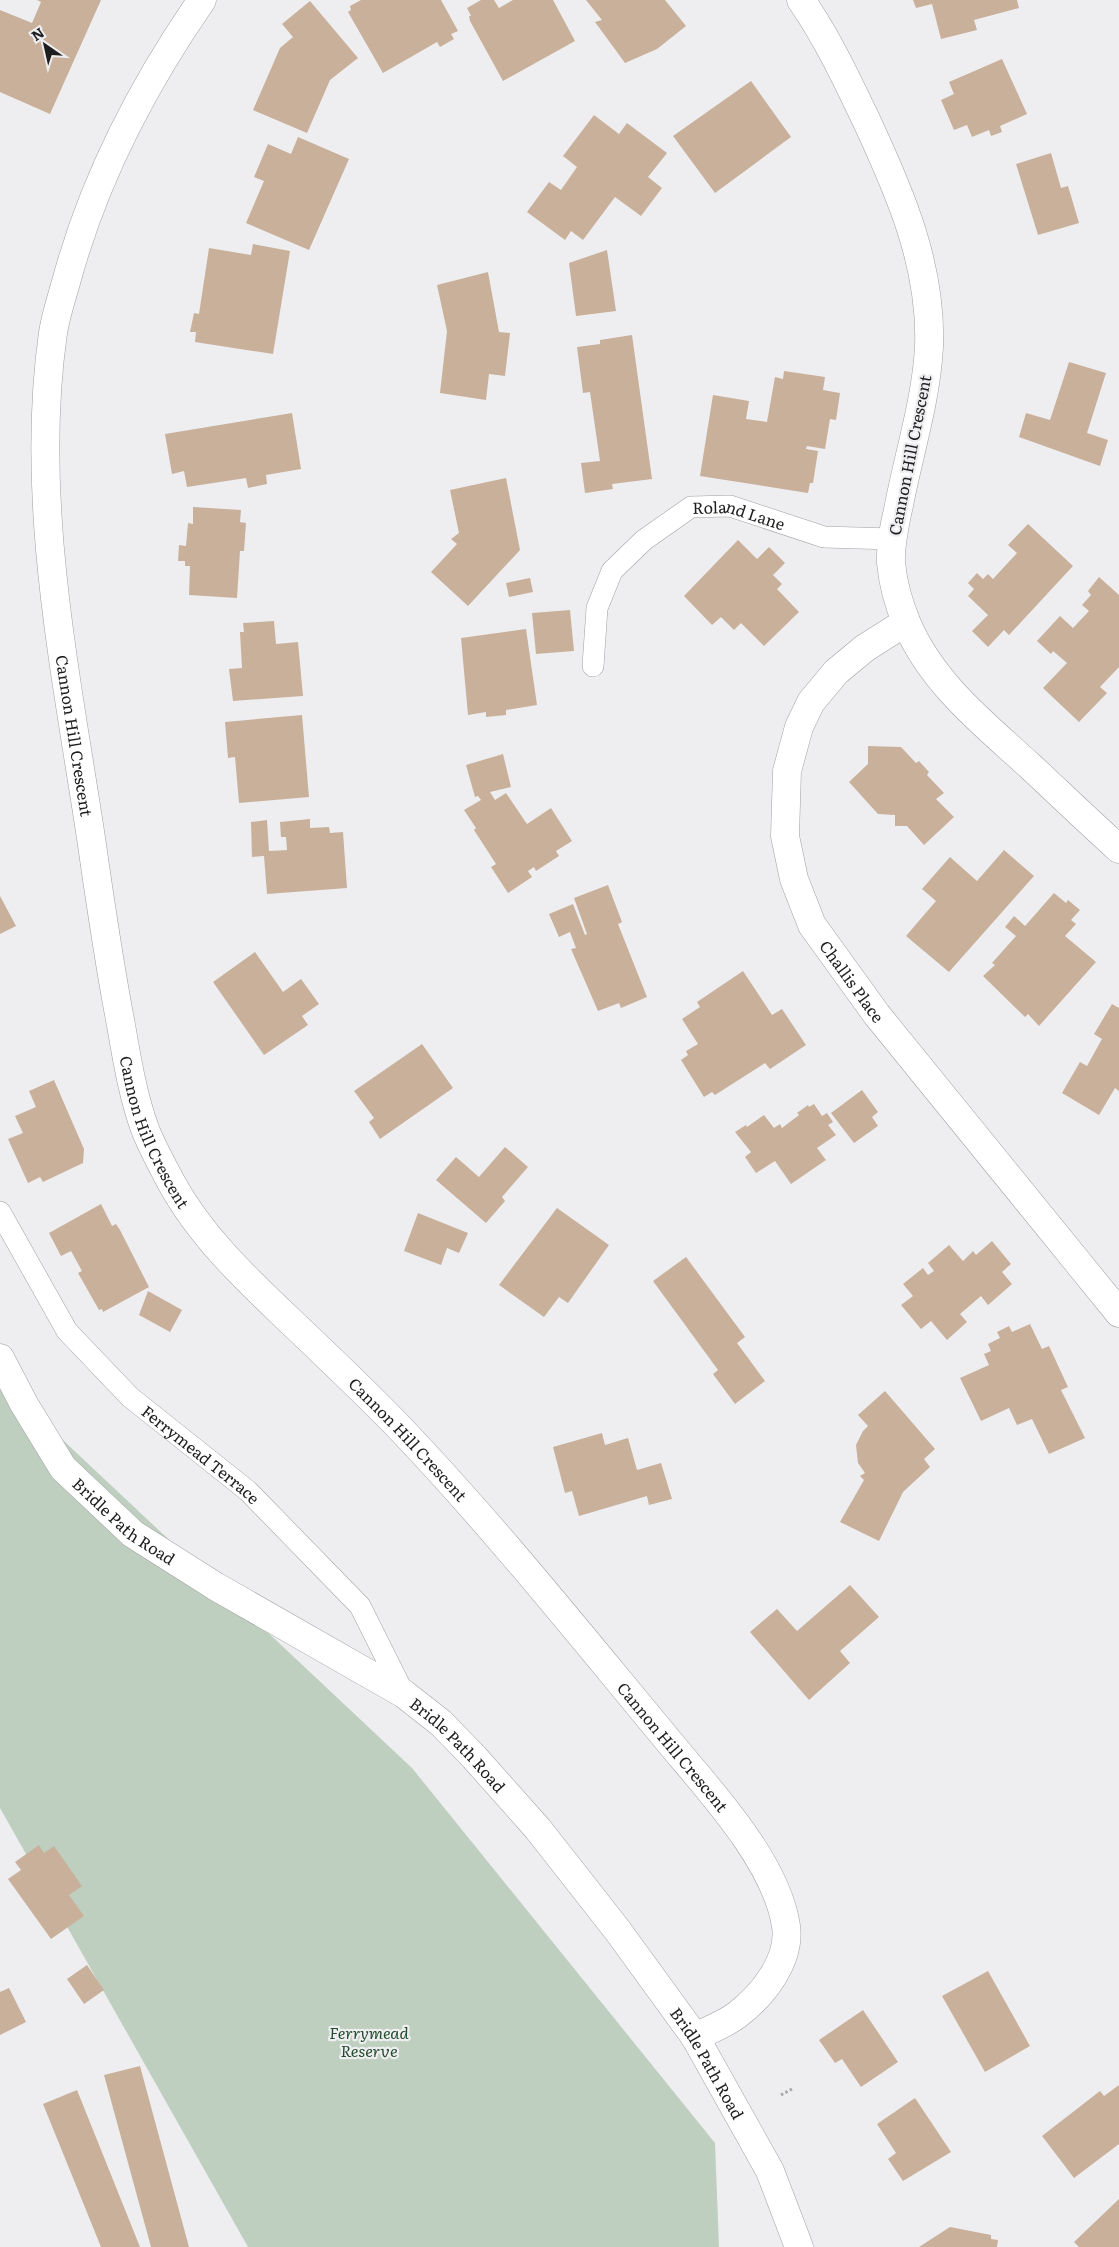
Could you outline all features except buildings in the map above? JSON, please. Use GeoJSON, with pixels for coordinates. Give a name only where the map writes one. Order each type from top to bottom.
{"type":"FeatureCollection","features":[{"type":"Feature","properties":{"kind":"street","name":"Cannon Hill Crescent"},"geometry":{"type":"LineString","coordinates":[[202,0],[148,83],[122,133],[97,189],[77,243],[54,327],[45,413],[44,471],[57,602],[110,969],[130,1074],[145,1129],[172,1184],[192,1216],[256,1288],[365,1392],[428,1456],[701,1781],[745,1838],[765,1868],[787,1930],[782,1955],[772,1978],[754,1999],[734,2018],[695,2038]]}},
{"type":"Feature","properties":{"kind":"street","name":"Cannon Hill Crescent"},"geometry":{"type":"LineString","coordinates":[[801,0],[814,19],[849,83],[894,181],[916,241],[927,296],[929,348],[922,403],[892,539],[891,562],[896,594],[906,622],[919,649],[968,710],[1119,849]]}},
{"type":"Feature","properties":{"kind":"street","name":"Challis Place"},"geometry":{"type":"LineString","coordinates":[[906,622],[865,648],[836,672],[811,702],[799,727],[787,771],[785,836],[794,879],[812,925],[877,1015],[1119,1313]]}},
{"type":"Feature","properties":{"kind":"street","name":"Bridle Path Road"},"geometry":{"type":"LineString","coordinates":[[0,1358],[24,1404],[63,1468],[133,1534],[215,1586],[404,1694],[441,1723],[474,1757],[538,1829],[618,1931],[695,2038],[770,2171],[799,2247]]}},
{"type":"Feature","properties":{"kind":"lane","name":"Roland Lane"},"geometry":{"type":"LineString","coordinates":[[594,666],[597,608],[612,570],[644,540],[691,507],[730,506],[824,537],[892,539]]}},
{"type":"Feature","properties":{"kind":"lane","name":"Ferrymead Terrace"},"geometry":{"type":"LineString","coordinates":[[0,1212],[67,1331],[130,1398],[248,1491],[360,1606],[404,1694]]}},
{"type":"Feature","properties":{"kind":"path"},"geometry":{"type":"LineString","coordinates":[[781,2095],[792,2090]]}},
{"type":"Feature","properties":{"kind":"green space","name":"Ferrymead Reserve"},"geometry":{"type":"Polygon","coordinates":[[[0,1381],[412,1768],[715,2143],[719,2247],[248,2247],[0,1808],[0,1381]]]}}]}
